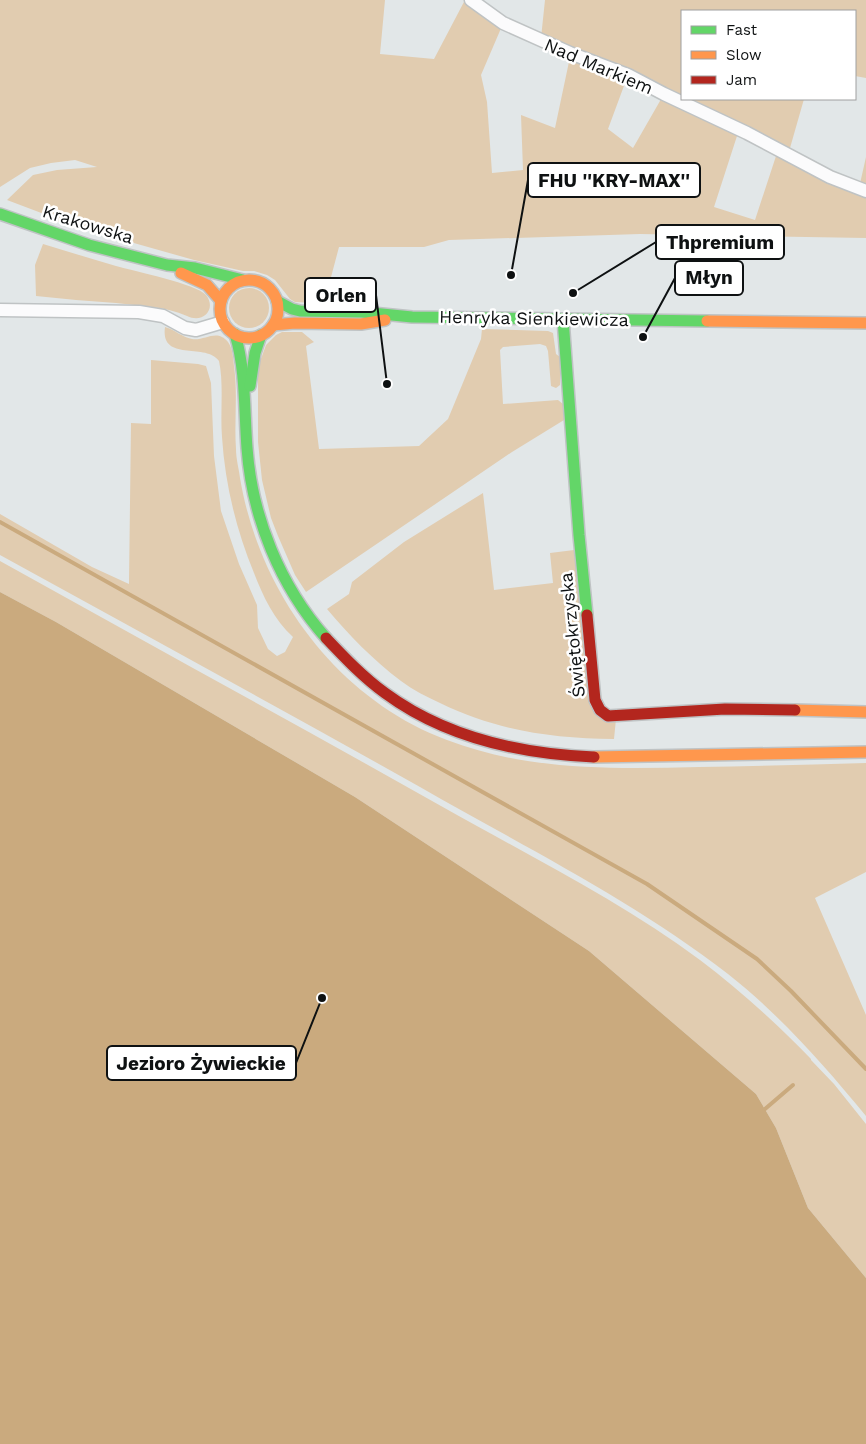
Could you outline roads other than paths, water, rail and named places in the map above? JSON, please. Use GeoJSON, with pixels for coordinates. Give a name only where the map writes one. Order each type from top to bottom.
{"type":"FeatureCollection","features":[{"type":"Feature","properties":{"kind":"main road","name":"Krakowska"},"geometry":{"type":"LineString","coordinates":[[0,214],[63,237],[167,265],[195,268],[243,280]]}},
{"type":"Feature","properties":{"kind":"main road","name":"Krakowska"},"geometry":{"type":"LineString","coordinates":[[167,265],[207,285],[221,301]]}},
{"type":"Feature","properties":{"kind":"main road"},"geometry":{"type":"LineString","coordinates":[[247,401],[255,353],[261,336],[273,324],[277,316],[277,302],[273,292],[266,285],[258,281],[243,280],[229,287],[221,301],[220,310],[223,322],[235,334],[248,338],[261,336]]}},
{"type":"Feature","properties":{"kind":"main road","name":"Henryka Sienkiewicza"},"geometry":{"type":"LineString","coordinates":[[277,302],[300,311],[362,312],[412,316],[866,323]]}},
{"type":"Feature","properties":{"kind":"main road","name":"Henryka Sienkiewicza"},"geometry":{"type":"LineString","coordinates":[[273,324],[361,324],[412,316]]}},
{"type":"Feature","properties":{"kind":"main road","name":"Świętokrzyska"},"geometry":{"type":"LineString","coordinates":[[563,318],[579,535],[595,700],[600,710],[608,716],[726,709],[866,712]]}},
{"type":"Feature","properties":{"kind":"main road"},"geometry":{"type":"LineString","coordinates":[[235,334],[240,350],[247,401],[247,446],[252,485],[261,523],[285,580],[309,618],[340,655],[386,695],[422,717],[455,732],[503,746],[559,754],[650,757],[866,752]]}},
{"type":"Feature","properties":{"kind":"street","name":"Nad Markiem"},"geometry":{"type":"LineString","coordinates":[[470,0],[503,23],[570,53],[628,75],[747,133],[830,177],[866,191]]}},
{"type":"Feature","properties":{"kind":"street"},"geometry":{"type":"LineString","coordinates":[[0,310],[139,312],[163,316],[185,328],[196,330],[223,322]]}},
{"type":"Feature","properties":{"kind":"waterway"},"geometry":{"type":"LineString","coordinates":[[0,522],[647,884],[757,959],[791,991],[866,1069]]}},
{"type":"Feature","properties":{"kind":"waterway"},"geometry":{"type":"LineString","coordinates":[[765,1109],[793,1085]]}},
{"type":"Feature","properties":{"kind":"place","name":"FHU ''KRY-MAX''"},"geometry":{"type":"Point","coordinates":[511,275]}},
{"type":"Feature","properties":{"kind":"place","name":"Thpremium"},"geometry":{"type":"Point","coordinates":[573,293]}},
{"type":"Feature","properties":{"kind":"place","name":"Młyn"},"geometry":{"type":"Point","coordinates":[643,337]}},
{"type":"Feature","properties":{"kind":"place","name":"Orlen"},"geometry":{"type":"Point","coordinates":[387,384]}},
{"type":"Feature","properties":{"kind":"place","name":"Jezioro Żywieckie"},"geometry":{"type":"Point","coordinates":[322,998]}}]}
